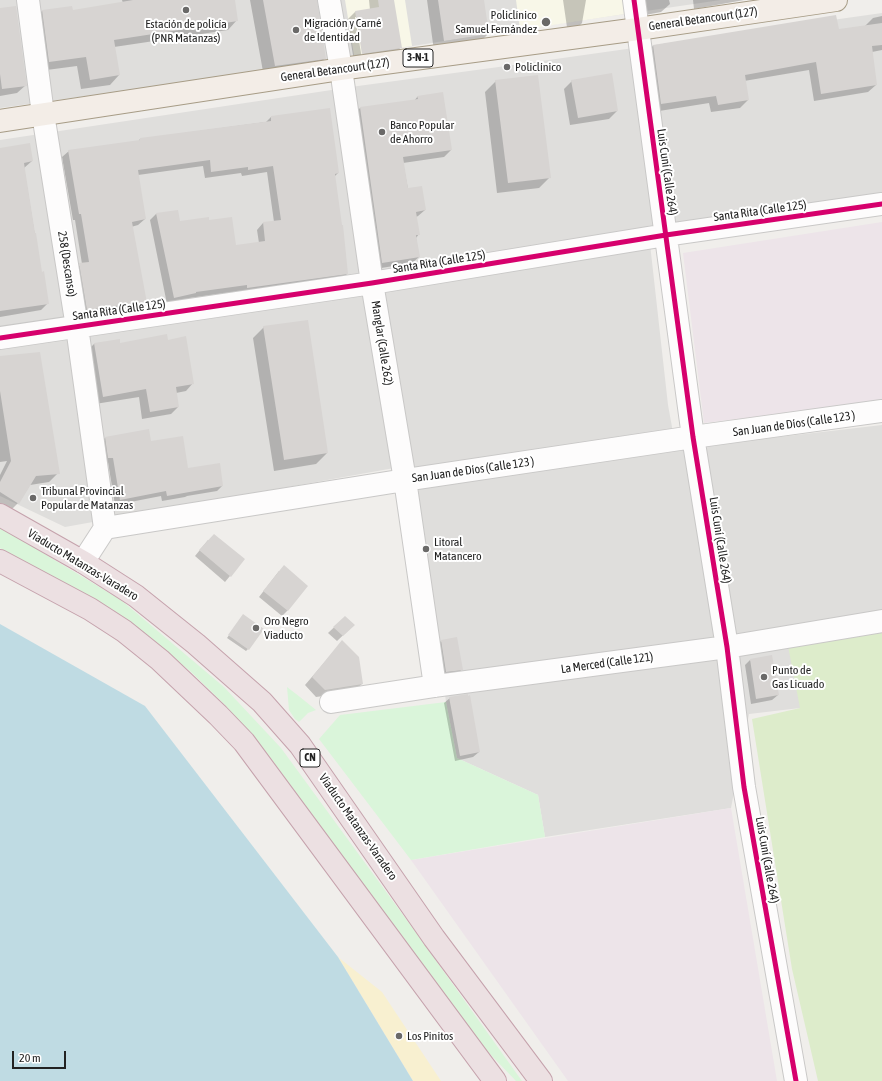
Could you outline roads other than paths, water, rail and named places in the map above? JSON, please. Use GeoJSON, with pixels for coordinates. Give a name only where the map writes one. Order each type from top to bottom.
{"type":"FeatureCollection","features":[{"type":"Feature","properties":{"kind":"highway","name":"Viaducto Matanzas-Varadero"},"geometry":{"type":"LineString","coordinates":[[0,515],[83,562],[136,596],[196,644],[262,702],[300,745],[434,938],[541,1081]]}},
{"type":"Feature","properties":{"kind":"highway"},"geometry":{"type":"LineString","coordinates":[[0,561],[90,609],[124,631],[160,660],[218,714],[244,742],[496,1081]]}},
{"type":"Feature","properties":{"kind":"main road","name":"General Betancourt (127)"},"geometry":{"type":"LineString","coordinates":[[0,121],[341,68],[638,29],[836,0]]}},
{"type":"Feature","properties":{"kind":"street","name":"258 (Descanso)"},"geometry":{"type":"LineString","coordinates":[[28,0],[43,114],[77,327],[105,528]]}},
{"type":"Feature","properties":{"kind":"street","name":"Manglar (Calle 262)"},"geometry":{"type":"LineString","coordinates":[[329,0],[341,68],[372,283],[435,686]]}},
{"type":"Feature","properties":{"kind":"street","name":"Luis Cuní (Calle 264)"},"geometry":{"type":"LineString","coordinates":[[634,0],[693,437],[727,647],[744,787],[796,1081]]}},
{"type":"Feature","properties":{"kind":"street","name":"Santa Rita (Calle 125)"},"geometry":{"type":"LineString","coordinates":[[0,338],[372,283],[666,234],[882,204]]}},
{"type":"Feature","properties":{"kind":"street","name":"San Juan de Díos (Calle 123 )"},"geometry":{"type":"LineString","coordinates":[[105,528],[404,480],[693,437],[882,412]]}},
{"type":"Feature","properties":{"kind":"street"},"geometry":{"type":"LineString","coordinates":[[83,562],[105,528]]}},
{"type":"Feature","properties":{"kind":"street","name":"La Merced (Calle 121)"},"geometry":{"type":"LineString","coordinates":[[332,702],[435,686],[727,647],[882,621]]}},
{"type":"Feature","properties":{"kind":"water"},"geometry":{"type":"Polygon","coordinates":[[[0,624],[145,706],[338,957],[413,1081],[0,1081],[0,624]]]}},
{"type":"Feature","properties":{"kind":"place","name":"Estación de policía (PNR Matanzas)"},"geometry":{"type":"Point","coordinates":[186,10]}},
{"type":"Feature","properties":{"kind":"place","name":"Policlínico Samuel Fernández"},"geometry":{"type":"Point","coordinates":[546,22]}},
{"type":"Feature","properties":{"kind":"place","name":"Migración y Carné de Identidad"},"geometry":{"type":"Point","coordinates":[296,30]}},
{"type":"Feature","properties":{"kind":"place","name":"Policlínico"},"geometry":{"type":"Point","coordinates":[507,67]}},
{"type":"Feature","properties":{"kind":"place","name":"Banco Popular de Ahorro"},"geometry":{"type":"Point","coordinates":[382,132]}},
{"type":"Feature","properties":{"kind":"place","name":"Tribunal Provincial Popular de Matanzas"},"geometry":{"type":"Point","coordinates":[33,498]}},
{"type":"Feature","properties":{"kind":"place","name":"Litoral Matancero"},"geometry":{"type":"Point","coordinates":[426,549]}},
{"type":"Feature","properties":{"kind":"place","name":"Oro Negro Viaducto"},"geometry":{"type":"Point","coordinates":[256,628]}},
{"type":"Feature","properties":{"kind":"place","name":"Punto de Gas Licuado"},"geometry":{"type":"Point","coordinates":[764,677]}},
{"type":"Feature","properties":{"kind":"place","name":"Los Pinitos"},"geometry":{"type":"Point","coordinates":[399,1036]}}]}
